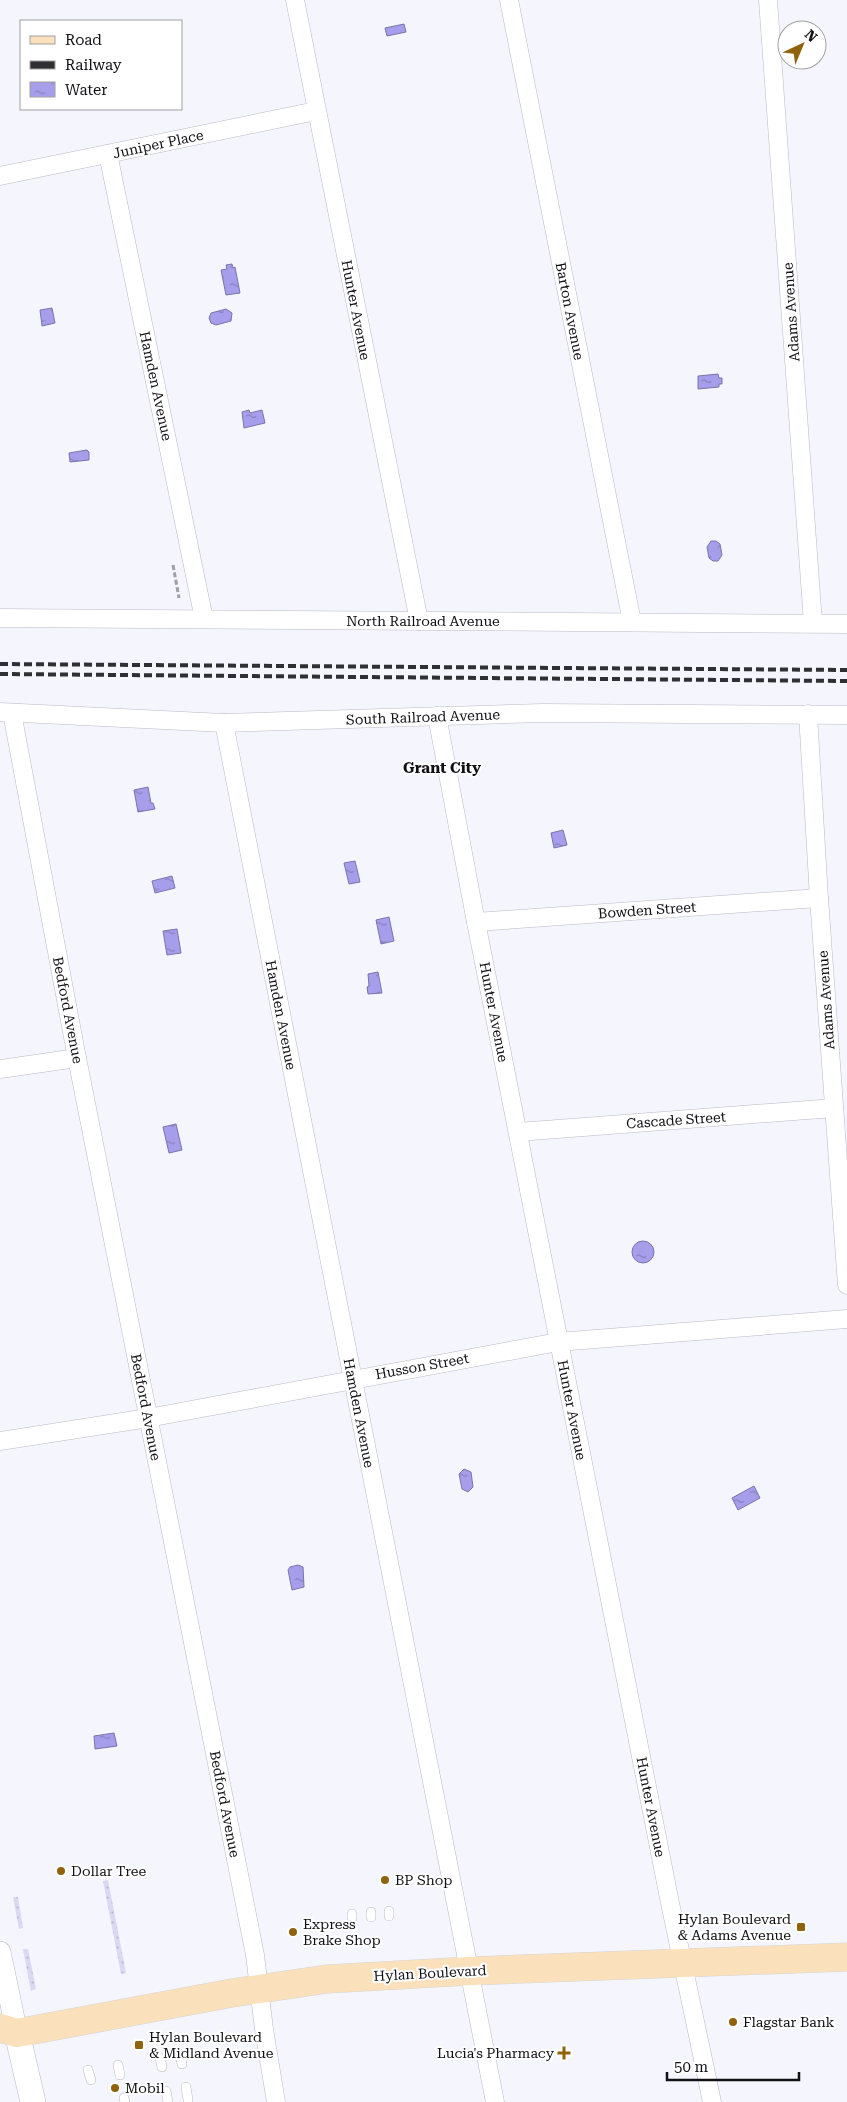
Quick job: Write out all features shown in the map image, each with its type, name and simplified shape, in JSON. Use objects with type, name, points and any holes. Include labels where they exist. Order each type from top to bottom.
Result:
[{"type":"main road","name":"Hylan Boulevard","points":[[6,2035],[260,1989],[327,1979],[470,1971],[847,1957]]},
{"type":"main road","points":[[6,2035],[32,2102]]},
{"type":"street","name":"Hunter Avenue","points":[[295,0],[419,621]]},
{"type":"street","name":"Barton Avenue","points":[[509,0],[632,622]]},
{"type":"street","name":"Adams Avenue","points":[[768,0],[813,623]]},
{"type":"street","name":"Juniper Place","points":[[0,176],[316,111]]},
{"type":"street","name":"Hamden Avenue","points":[[108,154],[204,619]]},
{"type":"street","name":"North Railroad Avenue","points":[[0,618],[847,624]]},
{"type":"street","name":"South Railroad Avenue","points":[[6,712],[224,723],[542,713],[847,714]]},
{"type":"street","name":"Bedford Avenue","points":[[6,712],[77,1058],[253,1945],[276,2102]]},
{"type":"street","name":"Adams Avenue","points":[[808,714],[819,898],[847,1285]]},
{"type":"street","name":"Hunter Avenue","points":[[437,716],[558,1342],[670,1903],[712,2102]]},
{"type":"street","name":"Hamden Avenue","points":[[224,723],[453,1897],[470,1971],[495,2102]]},
{"type":"street","name":"Bowden Street","points":[[476,922],[819,898]]},
{"type":"street","points":[[0,1069],[77,1058]]},
{"type":"street","name":"Cascade Street","points":[[518,1132],[834,1108]]},
{"type":"street","name":"Husson Street","points":[[0,1441],[148,1418],[558,1342],[847,1319]]},
{"type":"street","points":[[0,1952],[6,2035]]},
{"type":"lane","points":[[180,2054],[182,2064]]},
{"type":"lane","points":[[160,2058],[162,2068]]},
{"type":"lane","points":[[118,2065],[120,2075]]},
{"type":"lane","points":[[88,2070],[91,2080]]},
{"type":"lane","points":[[186,2088],[188,2100]]},
{"type":"lane","points":[[166,2091],[168,2102]]},
{"type":"path","points":[[173,565],[179,598]]},
{"type":"shaded area","points":[[108,1880],[126,1973],[121,1974],[103,1881]]},
{"type":"shaded area","points":[[13,1897],[18,1897],[23,1928],[19,1929]]},
{"type":"shaded area","points":[[23,1949],[28,1949],[36,1989],[31,1991]]},
{"type":"water","points":[[404,24],[406,32],[387,36],[385,28]]},
{"type":"water","points":[[232,264],[233,268],[235,267],[240,293],[226,295],[221,270],[227,269],[226,265]]},
{"type":"water","points":[[52,308],[55,323],[42,326],[40,310]]},
{"type":"water","points":[[226,309],[232,313],[231,321],[216,325],[211,323],[209,318],[211,313]]},
{"type":"water","points":[[718,374],[719,378],[722,378],[722,384],[719,384],[719,387],[698,389],[698,376]]},
{"type":"water","points":[[249,410],[250,413],[262,410],[265,423],[244,428],[242,412]]},
{"type":"water","points":[[87,450],[89,452],[89,460],[70,462],[69,453]]},
{"type":"water","points":[[711,541],[716,541],[720,544],[722,555],[718,561],[713,561],[709,558],[707,547]]},
{"type":"water","points":[[148,787],[151,803],[153,803],[155,809],[138,812],[134,790]]},
{"type":"water","points":[[563,830],[567,845],[554,848],[551,833]]},
{"type":"water","points":[[355,861],[360,882],[349,884],[344,863]]},
{"type":"water","points":[[172,876],[175,888],[155,893],[152,881]]},
{"type":"water","points":[[389,917],[394,941],[381,944],[376,920]]},
{"type":"water","points":[[177,929],[181,953],[167,955],[163,931]]},
{"type":"water","points":[[378,972],[382,993],[368,994],[368,974]]},
{"type":"water","points":[[176,1124],[182,1150],[169,1153],[163,1127]]},
{"type":"water","points":[[643,1241],[651,1244],[654,1252],[651,1260],[643,1263],[635,1260],[632,1252],[635,1244]]},
{"type":"water","points":[[464,1469],[471,1472],[473,1487],[468,1492],[462,1489],[459,1474]]},
{"type":"water","points":[[754,1486],[760,1498],[738,1510],[732,1498]]},
{"type":"water","points":[[298,1565],[303,1567],[304,1587],[292,1590],[288,1570],[290,1567]]},
{"type":"water","points":[[114,1733],[117,1746],[95,1749],[94,1736]]},
{"type":"railway","points":[[0,664],[847,670]]},
{"type":"railway","points":[[0,674],[847,681]]},
{"type":"place","name":"Dollar Tree","points":[[61,1871]]},
{"type":"place","name":"BP Shop","points":[[385,1880]]},
{"type":"place","name":"Hylan Boulevard & Adams Avenue","points":[[801,1927]]},
{"type":"place","name":"Express Brake Shop","points":[[293,1932]]},
{"type":"place","name":"Flagstar Bank","points":[[733,2022]]},
{"type":"place","name":"Hylan Boulevard & Midland Avenue","points":[[139,2045]]},
{"type":"place","name":"Lucia's Pharmacy","points":[[564,2053]]},
{"type":"place","name":"Mobil","points":[[115,2088]]},
{"type":"district","name":"Grant City","points":[[442,768]]}]
